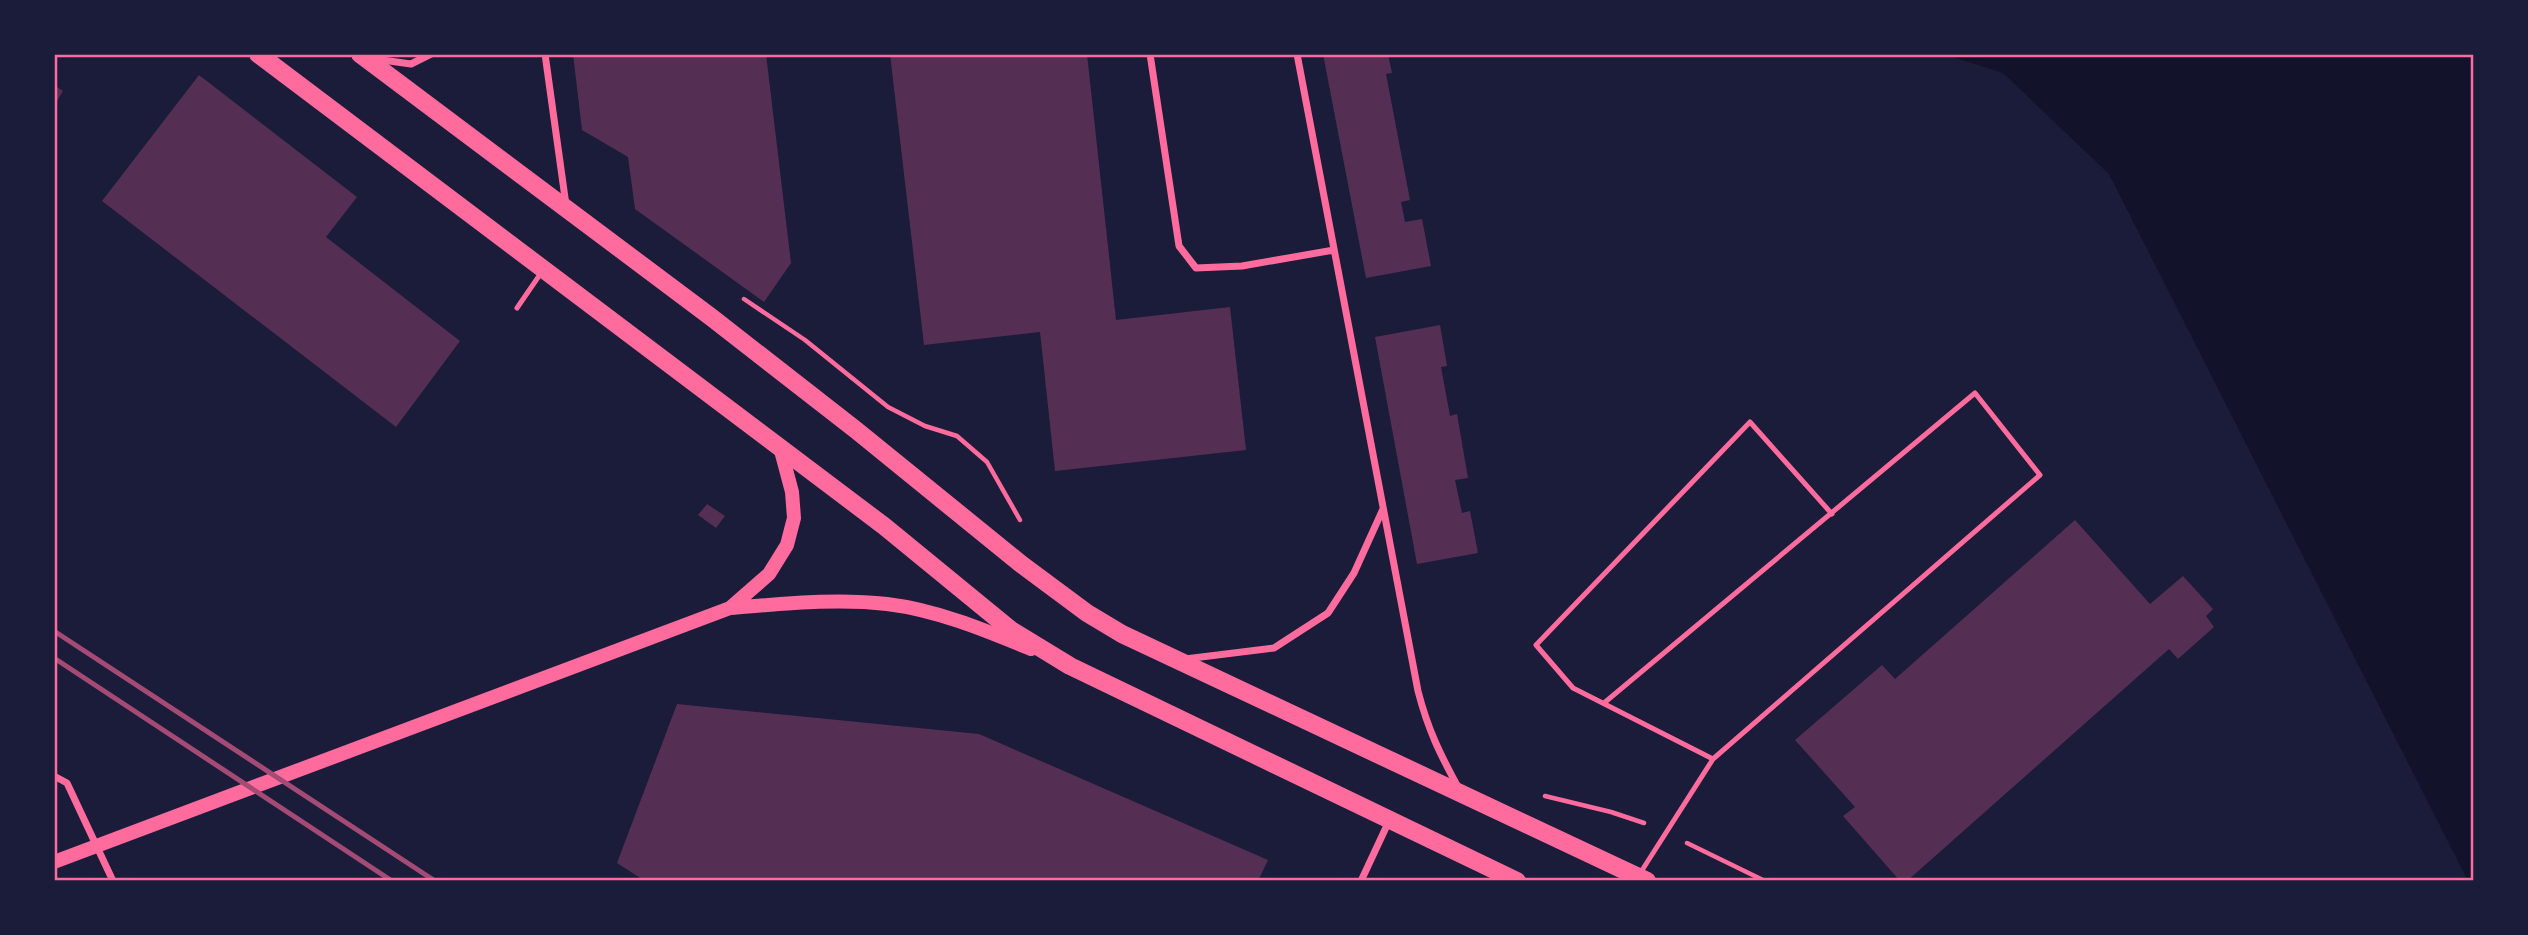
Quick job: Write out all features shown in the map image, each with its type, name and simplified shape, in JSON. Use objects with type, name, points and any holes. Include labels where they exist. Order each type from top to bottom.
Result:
[{"type":"main road","points":[[258,54],[884,526],[1011,630],[1070,666]]},
{"type":"main road","points":[[362,56],[856,430],[1021,565],[1087,612],[1122,634],[1643,879]]},
{"type":"main road","points":[[730,608],[769,574],[786,545],[794,518],[792,492],[780,447]]},
{"type":"main road","points":[[54,862],[730,608],[824,601],[890,604],[983,629],[1070,666],[1517,881]]},
{"type":"street","points":[[362,56],[411,64],[431,54]]},
{"type":"street","points":[[545,54],[567,209]]},
{"type":"street","points":[[1150,54],[1179,246],[1196,268],[1242,266],[1334,250]]},
{"type":"street","points":[[1297,54],[1418,691],[1437,750],[1462,793]]},
{"type":"street","points":[[1177,660],[1274,648],[1328,612],[1353,573],[1384,508]]},
{"type":"street","points":[[54,776],[66,783],[113,881]]},
{"type":"street","points":[[1360,881],[1389,820]]},
{"type":"lane","points":[[517,308],[544,270]]},
{"type":"lane","points":[[1604,703],[1975,393],[2040,475],[1713,759],[1667,832],[1643,879]]},
{"type":"lane","points":[[1713,759],[1573,688],[1536,645],[1750,422],[1832,514]]},
{"type":"path","points":[[740,297],[805,340],[888,407],[925,426],[957,436],[987,462],[1004,488],[1016,515],[1024,524]]},
{"type":"path","points":[[1540,795],[1611,811],[1667,832],[1765,881]]},
{"type":"shaded area","points":[[1944,54],[2474,54],[2474,881],[2468,881],[2109,174],[2003,73]]},
{"type":"building","points":[[573,54],[766,54],[791,263],[764,302],[635,209],[628,157],[582,130]]},
{"type":"building","points":[[890,54],[1087,54],[1116,320],[1230,307],[1246,450],[1055,471],[1040,332],[924,345]]},
{"type":"building","points":[[1323,54],[1388,54],[1392,73],[1386,74],[1410,200],[1401,202],[1405,222],[1422,219],[1431,266],[1366,278]]},
{"type":"building","points":[[199,75],[357,197],[326,237],[460,341],[396,427],[102,201]]},
{"type":"building","points":[[54,85],[63,91],[54,106]]},
{"type":"building","points":[[1440,325],[1447,366],[1441,367],[1450,416],[1457,414],[1468,478],[1455,480],[1462,513],[1470,511],[1478,553],[1417,564],[1375,337]]},
{"type":"building","points":[[707,504],[725,516],[716,528],[698,515]]},
{"type":"building","points":[[2075,520],[2150,604],[2183,576],[2213,609],[2206,616],[2214,627],[2178,659],[2169,649],[1907,881],[1900,881],[1843,816],[1855,807],[1795,740],[1882,665],[1895,679]]},
{"type":"building","points":[[677,704],[979,734],[1268,860],[1258,881],[645,881],[617,863]]},
{"type":"railway","points":[[54,631],[435,881]]},
{"type":"railway","points":[[54,658],[392,881]]}]
